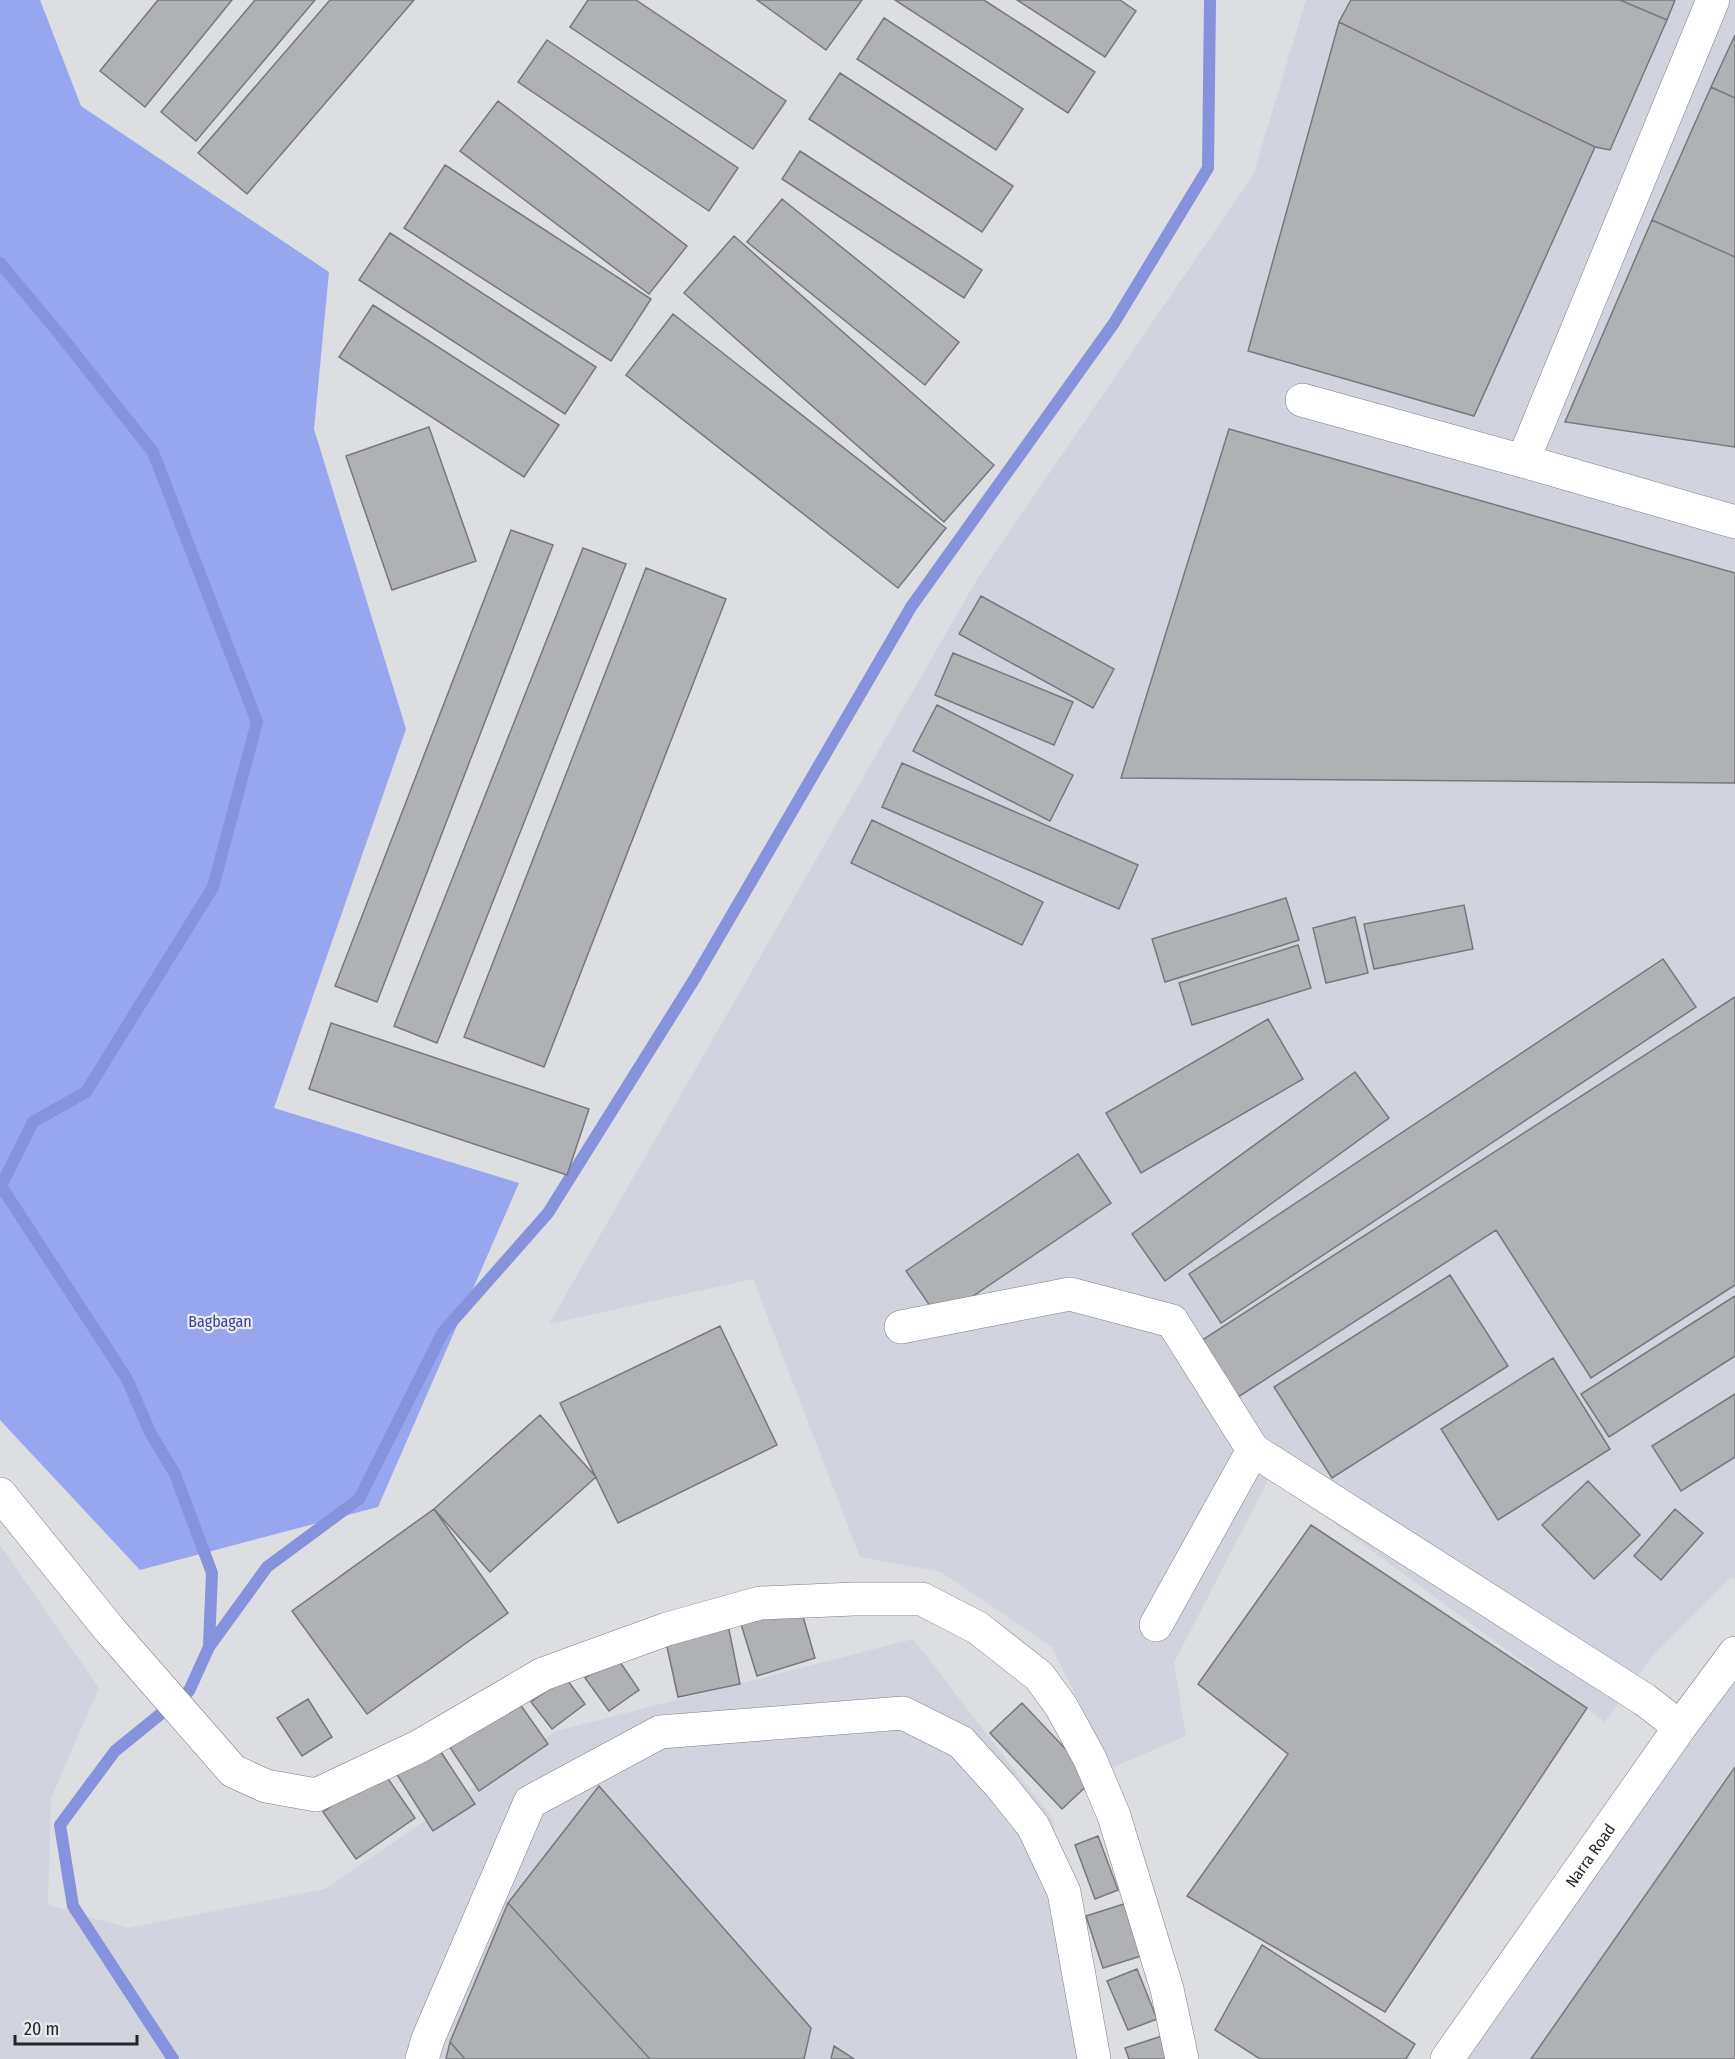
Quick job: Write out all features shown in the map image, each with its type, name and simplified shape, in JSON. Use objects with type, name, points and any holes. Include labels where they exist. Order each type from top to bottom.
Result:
[{"type":"street","points":[[1523,460],[1713,0]]},
{"type":"street","points":[[1302,400],[1523,460],[1735,522]]},
{"type":"street","points":[[901,1328],[1070,1294],[1172,1321],[1253,1450],[1645,1700],[1680,1727]]},
{"type":"street","points":[[1156,1624],[1253,1450]]},
{"type":"street","points":[[0,1494],[110,1630],[233,1771],[266,1786],[316,1795],[418,1747],[543,1674],[667,1629],[760,1603],[922,1599],[978,1628],[1022,1662],[1039,1676],[1061,1707],[1090,1759],[1114,1816],[1167,1989],[1182,2059]]},
{"type":"street","name":"Narra Road","points":[[1447,2059],[1680,1727],[1735,1653]]},
{"type":"street","points":[[422,2059],[428,2038],[530,1802],[660,1732],[903,1713],[961,1742],[1033,1826],[1064,1892],[1094,2059]]},
{"type":"shaded area","points":[[1306,0],[1735,0],[1735,1580],[1731,1577],[1654,1654],[1605,1722],[1270,1476],[1174,1663],[1186,1736],[1111,1768],[1052,1647],[941,1572],[860,1557],[753,1279],[549,1324],[979,576],[1253,175]]},
{"type":"shaded area","points":[[0,1545],[99,1688],[51,1798],[48,1905],[128,1928],[325,1889],[556,1731],[913,1639],[1053,1819],[1101,2059],[0,2059]]},
{"type":"shaded area","points":[[1735,1641],[1735,2059],[1431,2059],[1675,1703]]},
{"type":"green space","name":"Bagbagan","points":[[0,0],[40,0],[81,106],[329,272],[314,429],[406,729],[274,1108],[519,1183],[378,1507],[140,1570],[0,1420]]},
{"type":"building","points":[[158,0],[232,0],[145,107],[100,71]]},
{"type":"building","points":[[255,0],[315,0],[196,141],[161,112]]},
{"type":"building","points":[[330,0],[414,0],[247,194],[198,153]]},
{"type":"building","points":[[588,0],[636,0],[786,101],[753,149],[570,27]]},
{"type":"building","points":[[757,0],[862,0],[826,50]]},
{"type":"building","points":[[895,0],[984,0],[1095,72],[1068,113]]},
{"type":"building","points":[[1017,0],[1120,0],[1136,11],[1105,57]]},
{"type":"building","points":[[1351,0],[1620,0],[1667,20],[1610,150],[1595,147],[1339,22]]},
{"type":"building","points":[[1620,0],[1675,0],[1667,20]]},
{"type":"building","points":[[884,18],[1023,109],[996,150],[857,59]]},
{"type":"building","points":[[1339,22],[1595,147],[1474,416],[1248,351]]},
{"type":"building","points":[[1735,35],[1735,98],[1711,87]]},
{"type":"building","points":[[547,40],[738,168],[709,211],[518,82]]},
{"type":"building","points":[[840,73],[1013,186],[982,232],[809,119]]},
{"type":"building","points":[[1711,87],[1735,98],[1735,257],[1652,220]]},
{"type":"building","points":[[498,101],[687,246],[649,294],[460,151]]},
{"type":"building","points":[[800,151],[982,270],[964,298],[782,179]]},
{"type":"building","points":[[445,165],[651,299],[611,361],[404,228]]},
{"type":"building","points":[[782,199],[959,342],[925,385],[747,242]]},
{"type":"building","points":[[1652,220],[1735,257],[1735,447],[1565,422]]},
{"type":"building","points":[[390,233],[596,367],[565,414],[359,280]]},
{"type":"building","points":[[734,236],[994,465],[944,522],[684,293]]},
{"type":"building","points":[[373,305],[559,425],[524,477],[339,357]]},
{"type":"building","points":[[673,314],[946,528],[898,588],[626,375]]},
{"type":"building","points":[[429,427],[476,561],[392,590],[346,456]]},
{"type":"building","points":[[1229,429],[1735,573],[1735,783],[1121,778]]},
{"type":"building","points":[[511,530],[553,545],[377,1002],[335,986]]},
{"type":"building","points":[[583,548],[626,564],[437,1043],[394,1026]]},
{"type":"building","points":[[646,568],[726,599],[544,1067],[464,1037]]},
{"type":"building","points":[[981,596],[1114,669],[1093,708],[959,634]]},
{"type":"building","points":[[953,653],[1073,702],[1054,745],[935,695]]},
{"type":"building","points":[[937,705],[1073,775],[1050,821],[913,751]]},
{"type":"building","points":[[902,763],[1138,865],[1119,909],[882,807]]},
{"type":"building","points":[[872,820],[1043,902],[1022,945],[851,863]]},
{"type":"building","points":[[1286,898],[1299,940],[1165,982],[1152,939]]},
{"type":"building","points":[[1464,905],[1473,949],[1374,969],[1364,924]]},
{"type":"building","points":[[1355,917],[1368,973],[1326,983],[1313,928]]},
{"type":"building","points":[[1298,945],[1311,988],[1192,1025],[1179,983]]},
{"type":"building","points":[[1663,959],[1696,1007],[1221,1323],[1189,1274]]},
{"type":"building","points":[[1735,997],[1735,1285],[1591,1378],[1496,1230],[1232,1401],[1196,1344]]},
{"type":"building","points":[[1268,1019],[1303,1079],[1141,1173],[1106,1113]]},
{"type":"building","points":[[331,1023],[589,1109],[567,1175],[309,1089]]},
{"type":"building","points":[[1355,1072],[1389,1118],[1165,1281],[1132,1234]]},
{"type":"building","points":[[1078,1154],[1111,1203],[939,1319],[906,1271]]},
{"type":"building","points":[[1450,1275],[1508,1366],[1332,1478],[1274,1387]]},
{"type":"building","points":[[1735,1296],[1735,1356],[1609,1437],[1581,1394]]},
{"type":"building","points":[[720,1326],[777,1445],[618,1523],[560,1403]]},
{"type":"building","points":[[1553,1358],[1610,1449],[1498,1520],[1441,1429]]},
{"type":"building","points":[[1735,1394],[1735,1457],[1681,1491],[1652,1446]]},
{"type":"building","points":[[540,1415],[596,1477],[490,1572],[434,1509]]},
{"type":"building","points":[[1588,1481],[1640,1535],[1594,1579],[1542,1525]]},
{"type":"building","points":[[434,1509],[508,1613],[367,1714],[292,1611]]},
{"type":"building","points":[[1675,1509],[1703,1533],[1661,1580],[1634,1556]]},
{"type":"building","points":[[1311,1525],[1587,1708],[1385,2012],[1187,1896],[1288,1754],[1198,1684]]},
{"type":"building","points":[[800,1606],[815,1658],[757,1676],[741,1624]]},
{"type":"building","points":[[727,1620],[740,1684],[678,1697],[664,1633]]},
{"type":"building","points":[[616,1656],[639,1690],[609,1711],[585,1678]]},
{"type":"building","points":[[565,1677],[585,1704],[552,1729],[531,1702]]},
{"type":"building","points":[[308,1699],[332,1737],[302,1756],[277,1718]]},
{"type":"building","points":[[517,1700],[548,1744],[479,1791],[449,1746]]},
{"type":"building","points":[[1022,1703],[1094,1779],[1062,1809],[990,1733]]},
{"type":"building","points":[[437,1746],[475,1804],[433,1831],[396,1773]]},
{"type":"building","points":[[1735,1767],[1735,2059],[1531,2059]]},
{"type":"building","points":[[382,1770],[415,1818],[356,1859],[323,1812]]},
{"type":"building","points":[[599,1786],[811,2028],[804,2059],[650,2059],[508,1903]]},
{"type":"building","points":[[1098,1836],[1118,1890],[1095,1899],[1075,1845]]},
{"type":"building","points":[[508,1903],[650,2059],[465,2059],[450,2042]]},
{"type":"building","points":[[1124,1904],[1141,1956],[1103,1968],[1086,1916]]},
{"type":"building","points":[[1262,1945],[1415,2044],[1406,2059],[1260,2059],[1215,2030]]},
{"type":"building","points":[[1137,1969],[1157,2019],[1128,2030],[1107,1981]]},
{"type":"building","points":[[1162,2036],[1169,2059],[1129,2059],[1125,2048]]},
{"type":"building","points":[[450,2042],[465,2059],[446,2059]]},
{"type":"building","points":[[834,2046],[854,2059],[831,2059]]},
{"type":"waterway","points":[[173,2059],[73,1906],[60,1825],[115,1751],[189,1691],[209,1647],[267,1567],[359,1499],[443,1332],[548,1213],[695,978],[911,607],[1114,323],[1208,168],[1210,0]]},
{"type":"waterway","points":[[0,263],[153,452],[257,722],[213,887],[86,1092],[33,1122],[1,1186],[127,1379],[150,1432],[175,1474],[212,1573],[209,1645]]}]
